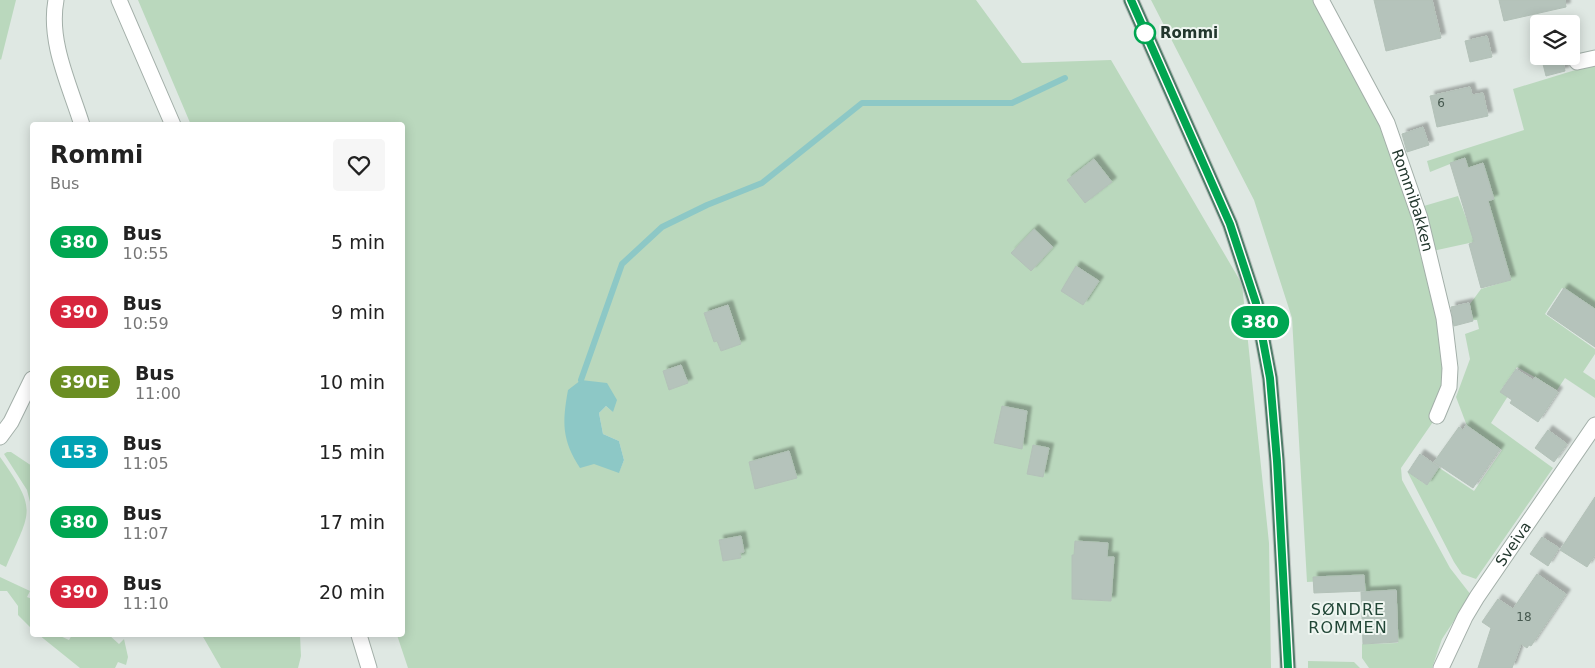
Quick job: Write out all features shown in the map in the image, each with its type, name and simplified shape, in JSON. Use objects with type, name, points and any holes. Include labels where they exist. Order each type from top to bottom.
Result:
[{"type":"highway","points":[[1131,0],[1230,224],[1256,303],[1270,378],[1277,461],[1288,668]]},
{"type":"street","points":[[119,0],[172,122]]},
{"type":"street","name":"Rommibakken","points":[[1321,0],[1387,123],[1420,218],[1444,318],[1450,368],[1449,388],[1437,416]]},
{"type":"street","points":[[57,2],[54,34],[81,122]]},
{"type":"street","points":[[1580,61],[1595,58]]},
{"type":"street","points":[[0,437],[14,418],[30,383]]},
{"type":"street","name":"Sveiva","points":[[1441,668],[1465,617],[1477,597],[1595,425]]},
{"type":"street","points":[[360,637],[369,668]]},
{"type":"green space","points":[[0,0],[16,0],[1,60],[0,59]]},
{"type":"green space","points":[[138,0],[976,0],[1022,63],[1111,60],[1242,284],[1269,543],[1271,668],[408,668],[398,637],[405,637],[405,122],[190,122]],"holes":[[[581,380],[613,412],[606,406],[599,413],[603,434],[619,441],[624,460],[619,472],[594,463]]]},
{"type":"green space","points":[[1151,0],[1321,0],[1353,57],[1417,208],[1458,196],[1467,220],[1487,200],[1483,163],[1468,168],[1465,158],[1430,172],[1427,161],[1524,130],[1513,89],[1595,64],[1595,310],[1562,288],[1545,314],[1595,349],[1595,354],[1583,372],[1595,380],[1595,398],[1565,378],[1557,390],[1517,367],[1501,390],[1508,396],[1491,423],[1553,468],[1476,579],[1462,574],[1454,562],[1407,471],[1425,484],[1438,467],[1474,491],[1502,450],[1467,426],[1456,397],[1470,359],[1465,334],[1479,329],[1477,320],[1473,320],[1470,304],[1481,289],[1510,280],[1497,237],[1428,252],[1450,368],[1437,416],[1401,468],[1402,480],[1450,568],[1471,595],[1442,639],[1432,668],[1369,668],[1362,658],[1362,644],[1398,643],[1397,591],[1365,593],[1364,579],[1307,582],[1292,318],[1254,200]]},
{"type":"green space","points":[[11,452],[30,465],[30,502],[27,490],[4,454]]},
{"type":"green space","points":[[0,457],[20,489],[27,511],[21,533],[6,567],[0,564]]},
{"type":"green space","points":[[0,577],[30,591],[27,597],[30,598],[30,627],[18,615],[18,606],[7,591],[0,591]]},
{"type":"green space","points":[[41,637],[62,637],[69,640],[71,637],[111,637],[119,644],[124,639],[128,657],[126,665],[118,662],[115,668],[80,668]]},
{"type":"green space","points":[[203,637],[300,637],[301,656],[298,668],[221,668]]},
{"type":"green space","points":[[1308,661],[1354,662],[1360,668],[1308,668]]},
{"type":"water","points":[[581,380],[607,383],[617,400],[613,412],[606,406],[599,413],[603,434],[619,441],[624,460],[619,473],[594,464],[580,468],[570,449],[564,422],[566,402],[568,390]]},
{"type":"building","points":[[1374,0],[1432,0],[1441,38],[1386,51]]},
{"type":"building","points":[[1499,0],[1565,0],[1566,7],[1504,21]]},
{"type":"building","points":[[1487,36],[1492,57],[1470,62],[1465,41]]},
{"type":"building","points":[[1543,65],[1564,65],[1565,71],[1546,76]]},
{"type":"building","points":[[1470,87],[1472,95],[1483,93],[1488,116],[1437,127],[1430,96]]},
{"type":"building","points":[[1423,127],[1429,145],[1407,152],[1402,134]]},
{"type":"building","points":[[1465,158],[1468,168],[1483,163],[1494,199],[1488,201],[1511,280],[1481,288],[1469,244],[1474,242],[1450,163]]},
{"type":"building","points":[[1094,159],[1112,182],[1085,203],[1067,180]]},
{"type":"building","points":[[1034,229],[1053,247],[1031,271],[1011,253]]},
{"type":"building","points":[[1076,266],[1099,281],[1083,305],[1061,291]]},
{"type":"building","points":[[1564,288],[1595,309],[1595,347],[1547,314]]},
{"type":"building","points":[[1469,303],[1473,321],[1454,326],[1451,307]]},
{"type":"building","points":[[728,305],[741,344],[721,351],[717,341],[714,342],[704,313]]},
{"type":"building","points":[[681,365],[688,383],[669,390],[663,371]]},
{"type":"building","points":[[1516,369],[1533,380],[1535,377],[1558,392],[1538,422],[1510,403],[1512,400],[1500,392]]},
{"type":"building","points":[[1002,406],[1027,411],[1022,449],[994,443]]},
{"type":"building","points":[[1466,425],[1500,449],[1473,488],[1434,462],[1459,427],[1463,430]]},
{"type":"building","points":[[1548,430],[1567,444],[1554,462],[1535,448]]},
{"type":"building","points":[[1033,445],[1049,448],[1043,477],[1027,474]]},
{"type":"building","points":[[789,451],[797,478],[755,489],[749,462]]},
{"type":"building","points":[[1420,454],[1439,467],[1427,485],[1408,472]]},
{"type":"building","points":[[1595,497],[1595,555],[1587,567],[1560,550]]},
{"type":"building","points":[[741,536],[744,552],[740,553],[741,558],[723,561],[719,540]]},
{"type":"building","points":[[1542,537],[1559,548],[1548,566],[1530,554]]},
{"type":"building","points":[[1075,541],[1108,543],[1107,557],[1114,557],[1111,601],[1072,599],[1072,555],[1074,555]]},
{"type":"building","points":[[1537,574],[1566,594],[1531,646],[1529,645],[1527,648],[1521,644],[1512,668],[1478,668],[1491,628],[1482,622],[1498,599],[1513,609]]},
{"type":"building","points":[[1364,575],[1365,591],[1314,593],[1313,577]]},
{"type":"building","points":[[1396,590],[1398,642],[1363,644],[1361,592]]},
{"type":"waterway","points":[[581,380],[622,264],[662,227],[707,205],[762,183],[862,103],[1012,103],[1065,78]]},
{"type":"bus line","name":"380","points":[[1131,0],[1230,224],[1256,303],[1270,378],[1277,461],[1288,668]]},
{"type":"place","name":"Rommi","points":[[1145,33]]},
{"type":"district","name":"SØNDRE ROMMEN","points":[[1348,618]]}]
